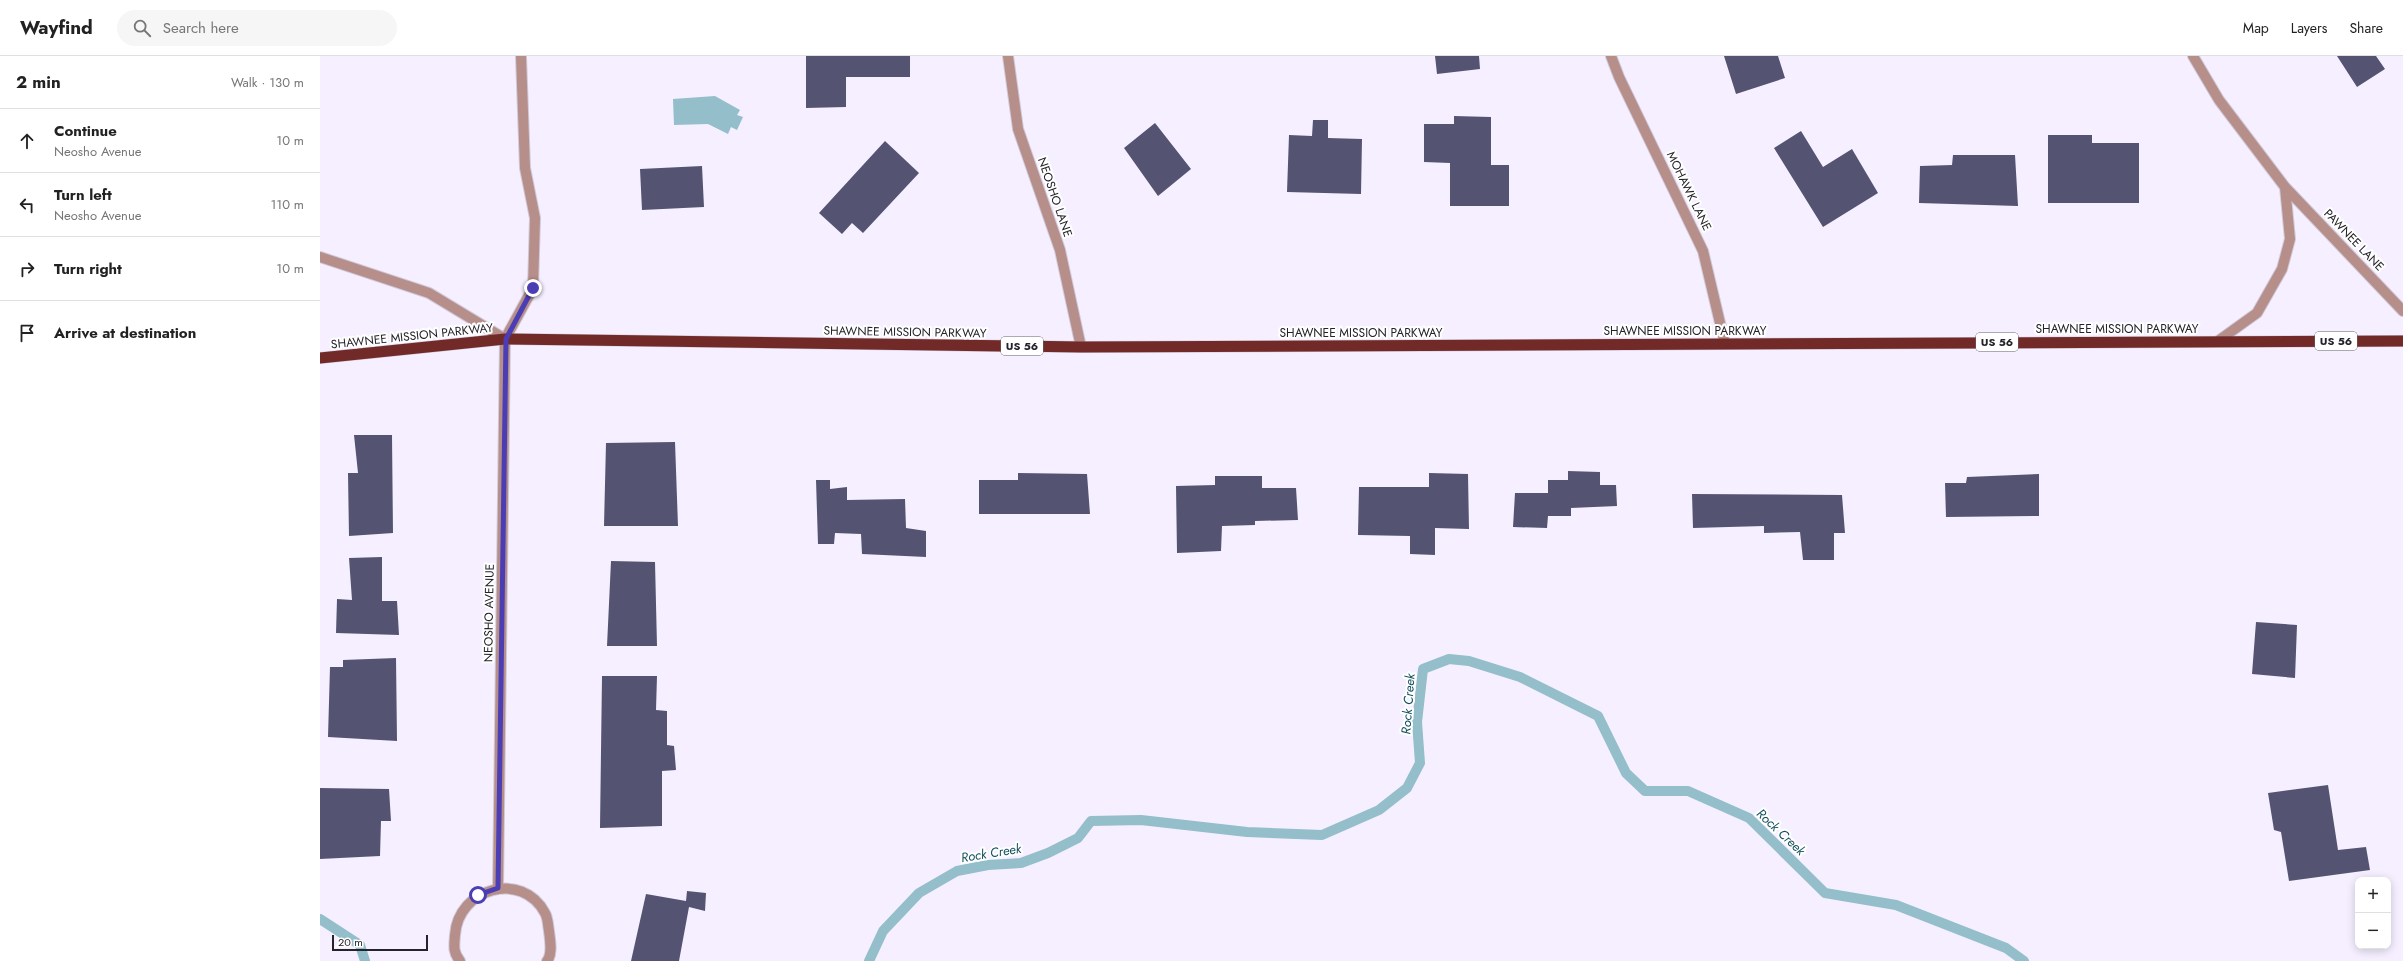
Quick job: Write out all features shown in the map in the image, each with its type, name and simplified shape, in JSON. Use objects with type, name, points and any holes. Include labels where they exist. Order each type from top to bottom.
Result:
[{"type":"highway","name":"SHAWNEE MISSION PARKWAY","points":[[320,358],[506,339],[1081,347],[2403,341]]},
{"type":"street","points":[[320,257],[429,293],[506,339],[533,288],[535,218],[525,168],[521,56]]},
{"type":"street","name":"NEOSHO LANE","points":[[1008,56],[1018,129],[1060,250],[1081,347]]},
{"type":"street","name":"MOHAWK LANE","points":[[1611,56],[1618,77],[1703,251],[1725,344]]},
{"type":"street","name":"PAWNEE LANE","points":[[2193,56],[2219,100],[2285,187],[2403,311]]},
{"type":"street","points":[[2218,341],[2257,313],[2282,269],[2290,239],[2285,187]]},
{"type":"street","name":"NEOSHO AVENUE","points":[[498,888],[506,339]]},
{"type":"street","points":[[460,961],[453,952],[455,930],[462,910],[478,895],[498,888],[524,894],[534,899],[546,914],[551,942],[547,961]]},
{"type":"water","points":[[715,96],[740,110],[737,115],[743,117],[737,130],[731,127],[728,134],[708,124],[674,125],[673,99]]},
{"type":"building","points":[[806,56],[910,56],[910,77],[846,77],[846,107],[806,108]]},
{"type":"building","points":[[1435,56],[1479,56],[1480,69],[1437,74]]},
{"type":"building","points":[[1724,56],[1778,56],[1785,78],[1736,94]]},
{"type":"building","points":[[2337,56],[2376,56],[2385,69],[2357,87]]},
{"type":"building","points":[[1454,116],[1491,117],[1491,165],[1509,165],[1509,206],[1450,206],[1450,163],[1424,162],[1424,124],[1454,124]]},
{"type":"building","points":[[1313,120],[1328,120],[1328,138],[1362,139],[1361,194],[1287,192],[1289,135],[1312,136]]},
{"type":"building","points":[[1155,123],[1191,169],[1158,196],[1124,148]]},
{"type":"building","points":[[1801,131],[1823,167],[1852,149],[1878,193],[1823,227],[1774,148]]},
{"type":"building","points":[[2048,135],[2092,135],[2092,143],[2139,143],[2139,203],[2048,203]]},
{"type":"building","points":[[885,141],[919,173],[863,233],[852,223],[842,234],[819,213]]},
{"type":"building","points":[[1953,155],[2015,155],[2018,206],[1919,203],[1920,166],[1952,165]]},
{"type":"building","points":[[702,166],[704,207],[642,210],[640,169]]},
{"type":"building","points":[[354,435],[392,435],[393,533],[349,536],[348,473],[358,473]]},
{"type":"building","points":[[675,442],[678,526],[604,526],[606,443]]},
{"type":"building","points":[[1568,471],[1600,472],[1600,485],[1616,485],[1617,506],[1571,508],[1571,516],[1548,516],[1547,528],[1513,527],[1515,493],[1548,493],[1548,480],[1568,480]]},
{"type":"building","points":[[1018,473],[1087,474],[1090,514],[979,514],[979,480],[1018,480]]},
{"type":"building","points":[[1429,473],[1468,474],[1469,529],[1435,528],[1435,555],[1410,554],[1410,536],[1358,535],[1359,487],[1429,487]]},
{"type":"building","points":[[2039,474],[2039,516],[1946,517],[1945,483],[1966,483],[1967,477]]},
{"type":"building","points":[[1215,476],[1262,476],[1262,488],[1296,488],[1298,520],[1255,521],[1255,525],[1222,526],[1221,551],[1177,553],[1176,486],[1215,485]]},
{"type":"building","points":[[816,480],[830,480],[830,489],[847,487],[847,500],[905,499],[906,528],[926,531],[926,557],[862,554],[861,534],[835,533],[834,544],[818,544]]},
{"type":"building","points":[[1692,494],[1842,495],[1845,533],[1834,533],[1834,560],[1803,560],[1800,532],[1764,533],[1764,526],[1693,528]]},
{"type":"building","points":[[382,557],[382,601],[397,601],[399,635],[336,633],[337,599],[352,600],[349,558]]},
{"type":"building","points":[[611,561],[655,562],[657,646],[607,646]]},
{"type":"building","points":[[2256,622],[2297,625],[2295,678],[2252,674]]},
{"type":"building","points":[[396,658],[397,741],[328,737],[330,667],[343,667],[343,660]]},
{"type":"building","points":[[602,676],[657,676],[656,710],[667,711],[667,745],[674,746],[676,770],[662,771],[662,826],[600,828]]},
{"type":"building","points":[[2328,785],[2338,850],[2366,847],[2370,870],[2289,881],[2281,832],[2274,830],[2268,793]]},
{"type":"building","points":[[320,788],[389,789],[391,821],[381,821],[380,856],[320,859]]},
{"type":"building","points":[[687,891],[706,893],[705,911],[689,907],[679,961],[631,961],[646,894],[686,901]]},
{"type":"waterway","name":"Rock Creek","points":[[869,961],[883,931],[919,893],[957,871],[988,865],[1021,863],[1048,853],[1078,838],[1091,821],[1141,820],[1247,832],[1322,835],[1379,810],[1407,788],[1420,763],[1417,722],[1423,669],[1449,659],[1469,661],[1520,677],[1598,716],[1626,773],[1645,791],[1688,791],[1749,818],[1825,893],[1896,905],[2006,948],[2024,961]]},
{"type":"waterway","name":"Rock Creek","points":[[320,919],[360,945],[365,961]]},
{"type":"route","points":[[478,895],[498,888],[506,339],[533,288]]}]
